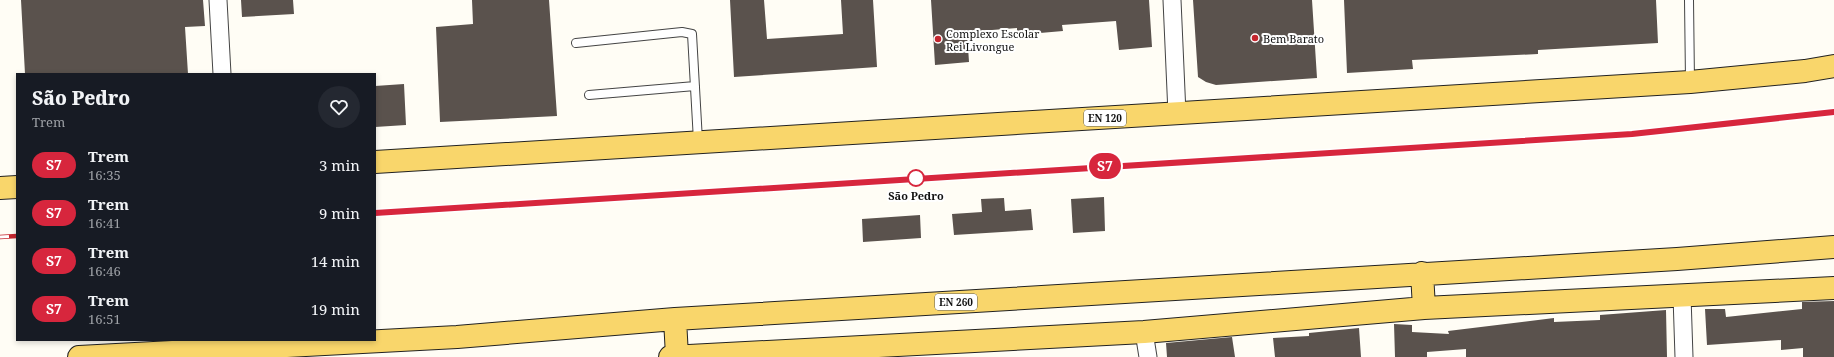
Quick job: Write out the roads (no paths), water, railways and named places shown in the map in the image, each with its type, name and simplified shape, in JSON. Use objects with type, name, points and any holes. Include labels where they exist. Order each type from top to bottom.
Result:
[{"type":"main road","name":"EN 120","points":[[376,162],[1690,82],[1805,71],[1834,66]]},
{"type":"main road","points":[[0,188],[16,187]]},
{"type":"main road","name":"EN 260","points":[[79,357],[249,353],[675,319],[1133,292],[1422,273],[1677,259],[1834,247]]},
{"type":"main road","points":[[1422,273],[1424,308]]},
{"type":"main road","points":[[670,357],[914,351],[1424,308],[1834,288]]},
{"type":"main road","points":[[675,319],[677,356]]},
{"type":"street","points":[[218,0],[222,73]]},
{"type":"street","points":[[1172,0],[1177,114]]},
{"type":"street","points":[[1682,296],[1684,357]]},
{"type":"street","points":[[1144,332],[1148,357]]},
{"type":"lane","points":[[1689,0],[1690,82]]},
{"type":"lane","points":[[576,43],[682,32],[692,34],[698,142]]},
{"type":"lane","points":[[589,95],[695,86]]},
{"type":"railway","points":[[376,213],[1633,134],[1834,112]]},
{"type":"railway","points":[[0,237],[16,236]]},
{"type":"train","name":"S7","points":[[376,213],[1632,134],[1834,112]]},
{"type":"place","name":"Bem Barato","points":[[1255,38]]},
{"type":"place","name":"Complexo Escolar Rei Livongue","points":[[938,39]]},
{"type":"place","name":"São Pedro","points":[[916,178]]}]
